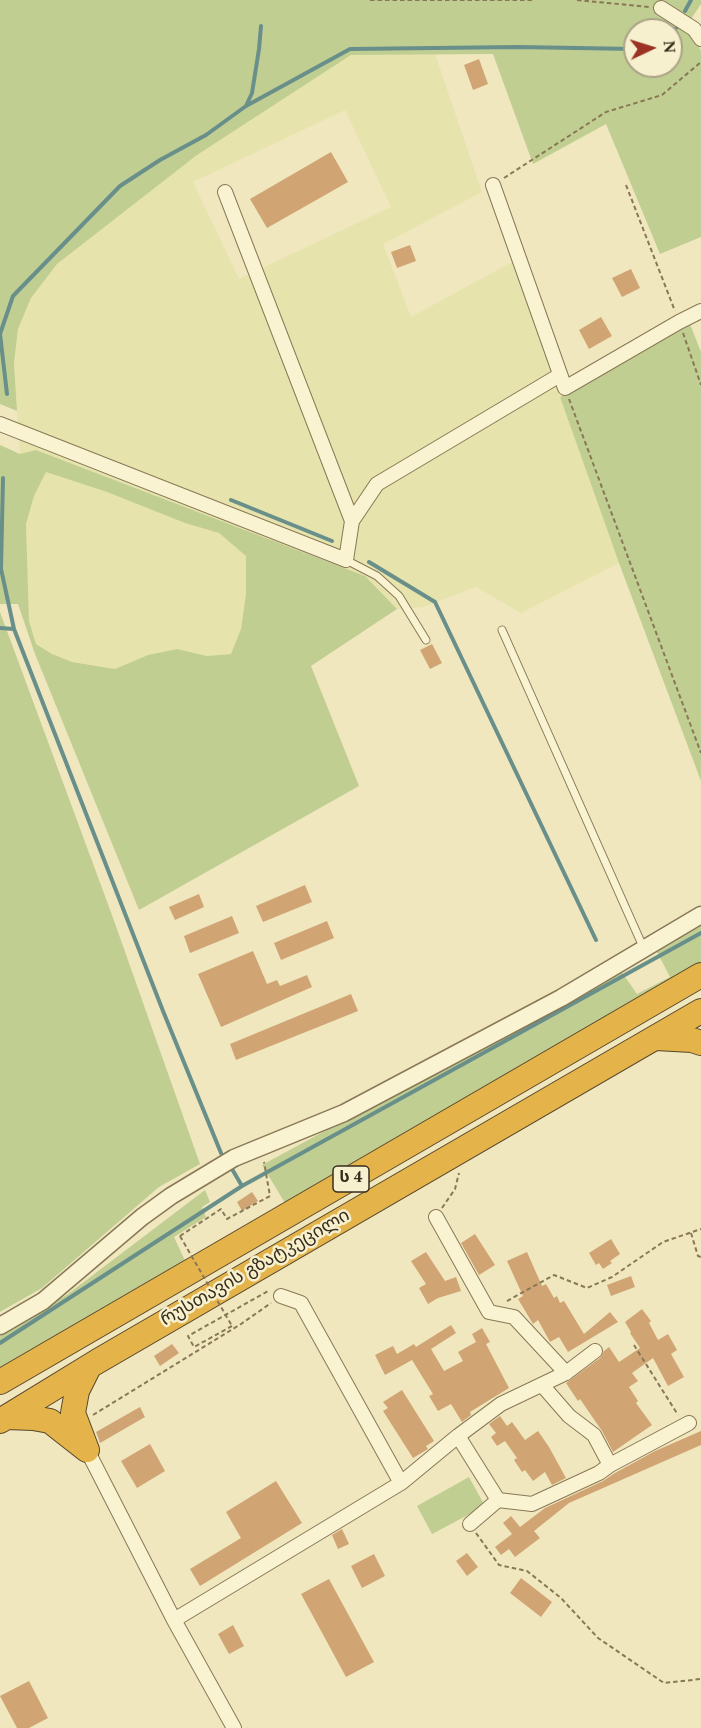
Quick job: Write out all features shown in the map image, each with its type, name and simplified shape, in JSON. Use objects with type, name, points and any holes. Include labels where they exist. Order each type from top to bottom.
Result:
[{"type":"highway","name":"რუსთავის გზატკეცილი","points":[[0,1382],[701,975]]},
{"type":"highway","name":"რუსთავის გზატკეცილი","points":[[4,1419],[89,1366],[701,1011]]},
{"type":"highway","points":[[656,1038],[692,1040],[701,1043]]},
{"type":"highway","points":[[87,1450],[73,1413],[76,1391],[89,1366]]},
{"type":"highway","points":[[4,1419],[33,1418],[50,1421],[87,1450]]},
{"type":"street","points":[[661,8],[694,29],[701,39]]},
{"type":"street","points":[[493,185],[562,381]]},
{"type":"street","points":[[225,192],[352,521]]},
{"type":"street","points":[[0,424],[346,560],[352,521],[377,484],[562,381],[701,311]]},
{"type":"street","points":[[0,1326],[43,1301],[142,1217],[171,1196],[234,1158],[344,1113],[561,998],[701,915]]},
{"type":"street","points":[[436,1217],[489,1312],[514,1317],[566,1373]]},
{"type":"street","points":[[281,1296],[301,1303],[400,1483]]},
{"type":"street","points":[[174,1620],[400,1483],[501,1404],[566,1373],[595,1352]]},
{"type":"street","points":[[542,1385],[569,1416],[594,1435],[610,1465]]},
{"type":"street","points":[[470,1524],[498,1500],[532,1504],[599,1473],[688,1423]]},
{"type":"street","points":[[458,1436],[498,1500]]},
{"type":"street","points":[[87,1450],[174,1620],[234,1728]]},
{"type":"lane","points":[[346,560],[377,576],[399,596],[426,640]]},
{"type":"lane","points":[[502,630],[644,949]]},
{"type":"path","points":[[370,0],[533,0]]},
{"type":"path","points":[[577,0],[661,8]]},
{"type":"path","points":[[493,185],[606,112],[663,95],[701,62]]},
{"type":"path","points":[[626,185],[701,385]]},
{"type":"path","points":[[562,381],[701,753]]},
{"type":"path","points":[[436,1217],[455,1189],[464,1149]]},
{"type":"path","points":[[77,1424],[241,1324],[281,1296],[273,1288],[188,1336],[194,1347],[232,1326],[180,1236],[220,1209],[227,1220],[270,1196],[265,1168]]},
{"type":"path","points":[[489,1312],[554,1275],[587,1288],[612,1277],[663,1242],[701,1229]]},
{"type":"path","points":[[691,1233],[698,1256],[701,1257]]},
{"type":"path","points":[[634,1345],[680,1419],[688,1423]]},
{"type":"path","points":[[470,1524],[499,1565],[527,1571],[561,1598],[598,1638],[664,1683],[701,1678]]},
{"type":"shaded area","points":[[435,54],[482,192],[383,244],[411,317],[512,262],[619,563],[521,613],[476,587],[423,607],[397,609],[365,576],[36,450],[20,454],[14,363],[18,329],[31,298],[57,264],[197,155],[351,55]],"holes":[[[345,110],[391,207],[239,279],[193,182]]]},
{"type":"shaded area","points":[[46,472],[107,492],[185,523],[219,533],[246,556],[246,594],[241,629],[231,654],[207,656],[177,649],[148,655],[116,669],[72,662],[52,654],[36,643],[29,621],[26,524],[34,496]]},
{"type":"green space","points":[[0,0],[701,0],[701,4],[683,31],[694,37],[701,51],[701,237],[660,254],[606,124],[533,164],[493,54],[351,55],[197,155],[57,264],[31,298],[18,329],[14,363],[17,411],[0,404]]},
{"type":"green space","points":[[690,324],[701,352],[701,781],[619,563],[560,397]]},
{"type":"green space","points":[[0,445],[20,454],[36,450],[365,576],[397,609],[311,666],[359,786],[139,910],[35,654],[18,604],[0,604]],"holes":[[[46,472],[107,492],[185,523],[219,533],[246,556],[246,594],[241,629],[231,654],[207,656],[177,649],[148,655],[115,669],[72,662],[36,644],[29,621],[26,524],[34,496]]]},
{"type":"green space","points":[[0,612],[112,915],[200,1164],[159,1187],[42,1288],[0,1312]]},
{"type":"green space","points":[[701,926],[701,965],[285,1203],[262,1165],[621,971],[637,994],[670,977],[657,952]]},
{"type":"green space","points":[[205,1190],[210,1202],[202,1207],[206,1217],[174,1237],[187,1265],[0,1374],[0,1336],[68,1294]]},
{"type":"green space","points":[[469,1477],[485,1506],[432,1534],[417,1506]]},
{"type":"building","points":[[479,59],[488,84],[473,90],[464,65]]},
{"type":"building","points":[[331,152],[348,182],[267,228],[250,199]]},
{"type":"building","points":[[410,245],[416,261],[397,268],[391,252]]},
{"type":"building","points":[[631,269],[640,288],[622,297],[612,278]]},
{"type":"building","points":[[601,317],[612,336],[589,349],[579,330]]},
{"type":"building","points":[[432,644],[442,663],[430,669],[420,650]]},
{"type":"building","points":[[305,885],[312,902],[263,922],[256,906]]},
{"type":"building","points":[[199,894],[204,907],[175,920],[169,907]]},
{"type":"building","points":[[232,916],[239,933],[190,953],[184,936]]},
{"type":"building","points":[[327,921],[334,938],[281,960],[274,943]]},
{"type":"building","points":[[253,951],[267,984],[277,980],[280,986],[307,975],[312,987],[221,1027],[198,974]]},
{"type":"building","points":[[351,994],[358,1011],[236,1060],[230,1044]]},
{"type":"building","points":[[252,1192],[258,1201],[242,1211],[237,1202]]},
{"type":"building","points":[[475,1234],[495,1265],[479,1275],[461,1243]]},
{"type":"building","points":[[611,1239],[620,1254],[603,1269],[599,1263],[596,1265],[589,1253]]},
{"type":"building","points":[[426,1252],[445,1281],[456,1277],[461,1291],[438,1298],[428,1304],[419,1288],[426,1284],[411,1261]]},
{"type":"building","points":[[527,1252],[542,1286],[546,1284],[554,1298],[557,1296],[560,1303],[564,1301],[584,1334],[610,1312],[618,1322],[568,1352],[559,1337],[550,1342],[538,1320],[533,1324],[518,1299],[523,1296],[507,1261]]},
{"type":"building","points":[[631,1276],[635,1287],[611,1296],[607,1285]]},
{"type":"building","points":[[642,1309],[651,1321],[649,1323],[658,1340],[668,1334],[677,1350],[671,1354],[684,1377],[668,1386],[653,1358],[632,1373],[638,1381],[629,1387],[638,1401],[636,1403],[652,1425],[613,1452],[602,1431],[566,1383],[600,1358],[609,1347],[619,1362],[640,1348],[625,1322]]},
{"type":"building","points":[[451,1325],[456,1333],[431,1349],[444,1371],[463,1361],[458,1352],[476,1342],[472,1334],[482,1328],[490,1342],[486,1344],[509,1388],[470,1412],[471,1415],[462,1422],[451,1404],[438,1411],[429,1396],[433,1394],[412,1360],[385,1375],[375,1355],[393,1346],[397,1354],[414,1344],[416,1347]]},
{"type":"building","points":[[172,1344],[179,1353],[160,1366],[154,1356]]},
{"type":"building","points":[[402,1390],[434,1441],[426,1446],[428,1449],[413,1458],[383,1411],[388,1408],[383,1402]]},
{"type":"building","points":[[140,1407],[145,1417],[100,1443],[96,1432]]},
{"type":"building","points":[[500,1416],[507,1426],[512,1422],[525,1440],[538,1431],[566,1478],[552,1485],[545,1472],[533,1481],[525,1470],[522,1472],[514,1460],[517,1458],[505,1441],[497,1446],[491,1437],[496,1433],[489,1424]]},
{"type":"building","points":[[701,1431],[701,1445],[569,1503],[534,1531],[540,1538],[515,1557],[509,1549],[501,1555],[495,1547],[512,1534],[503,1523],[511,1516],[520,1527],[545,1508],[603,1481],[655,1451]]},
{"type":"building","points":[[150,1444],[165,1471],[137,1488],[121,1461]]},
{"type":"building","points":[[276,1481],[302,1523],[200,1586],[190,1569],[241,1538],[226,1512]]},
{"type":"building","points":[[342,1529],[349,1544],[338,1549],[332,1535]]},
{"type":"building","points":[[467,1553],[478,1567],[467,1576],[456,1561]]},
{"type":"building","points":[[374,1554],[385,1576],[362,1588],[351,1566]]},
{"type":"building","points":[[521,1578],[552,1602],[541,1617],[510,1593]]},
{"type":"building","points":[[329,1579],[374,1662],[346,1677],[301,1594]]},
{"type":"building","points":[[233,1625],[244,1646],[229,1654],[218,1634]]},
{"type":"building","points":[[29,1681],[48,1718],[29,1728],[17,1728],[0,1696]]},
{"type":"waterway","points":[[685,11],[691,0]]},
{"type":"waterway","points":[[7,394],[0,334],[13,296],[120,186],[160,160],[206,135],[246,106],[252,93],[261,26]]},
{"type":"waterway","points":[[246,106],[350,49],[518,47],[623,49]]},
{"type":"waterway","points":[[3,478],[1,569],[14,629],[221,1153]]},
{"type":"waterway","points":[[231,500],[332,541]]},
{"type":"waterway","points":[[369,562],[435,602],[596,940]]},
{"type":"waterway","points":[[0,628],[14,629]]},
{"type":"waterway","points":[[0,1343],[242,1186],[701,933]]},
{"type":"waterway","points":[[232,1169],[242,1186]]}]
